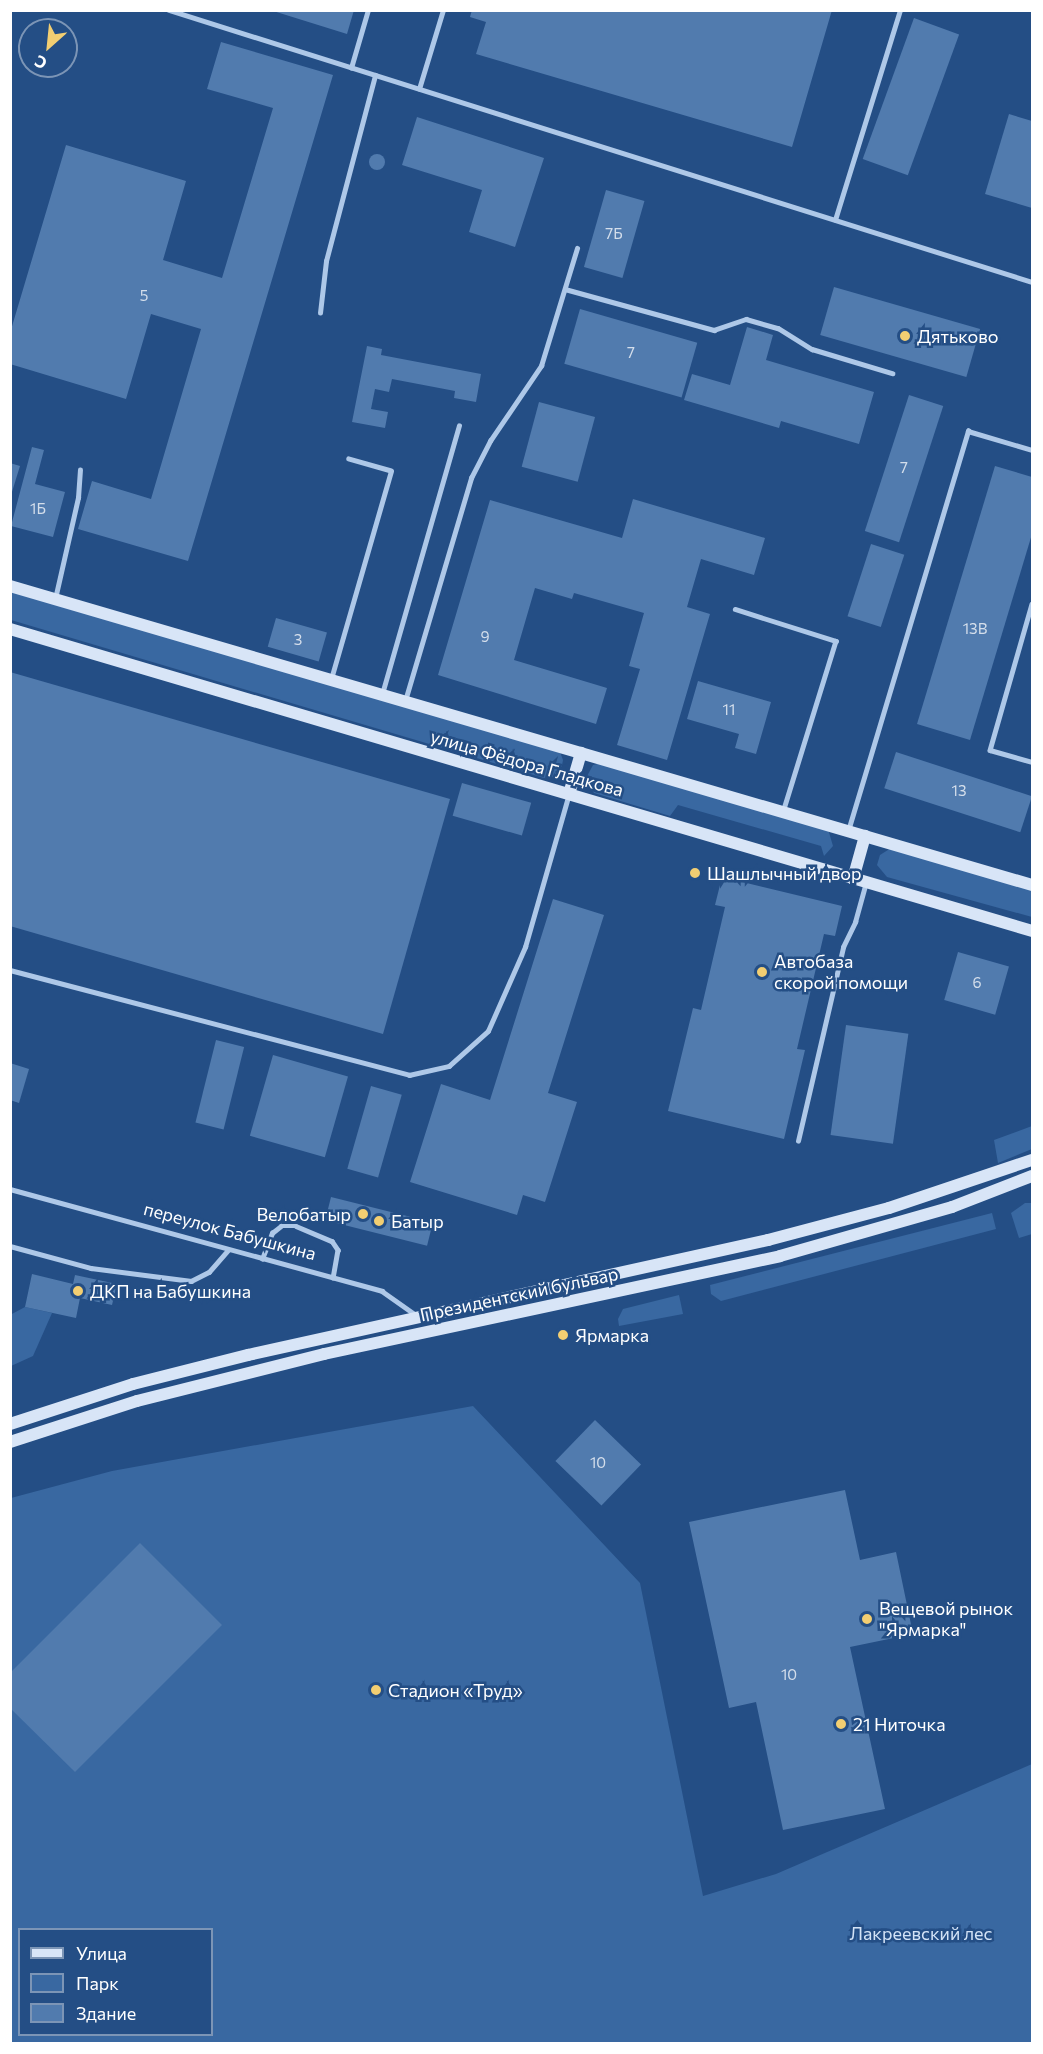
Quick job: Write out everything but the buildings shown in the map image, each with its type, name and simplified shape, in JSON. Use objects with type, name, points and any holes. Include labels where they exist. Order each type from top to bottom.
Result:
[{"type":"main road","name":"улица Фёдора Гладкова","points":[[10,586],[1032,885]]},
{"type":"main road","name":"улица Фёдора Гладкова","points":[[10,629],[1032,931]]},
{"type":"main road","points":[[569,795],[581,753]]},
{"type":"main road","points":[[853,879],[865,836]]},
{"type":"main road","name":"Президентский бульвар","points":[[10,1424],[133,1384],[416,1316],[768,1240],[890,1208],[1032,1160]]},
{"type":"main road","name":"Президентский бульвар","points":[[10,1442],[137,1401],[425,1332],[780,1256],[952,1207],[1032,1176]]},
{"type":"main road","name":"переулок Бабушкина","points":[[416,1316],[425,1332]]},
{"type":"lane","points":[[169,10],[1032,282]]},
{"type":"lane","points":[[351,68],[368,10]]},
{"type":"lane","points":[[419,89],[443,10]]},
{"type":"lane","points":[[835,220],[900,10]]},
{"type":"lane","points":[[320,313],[326,261],[375,75]]},
{"type":"lane","points":[[405,701],[471,478],[490,441],[541,366],[577,248]]},
{"type":"lane","points":[[565,289],[714,330],[746,319],[778,328],[812,349],[892,373]]},
{"type":"lane","points":[[381,694],[459,426]]},
{"type":"lane","points":[[849,831],[968,431],[1032,450]]},
{"type":"lane","points":[[331,679],[391,471],[349,459]]},
{"type":"lane","points":[[55,599],[78,498],[80,470]]},
{"type":"lane","points":[[1032,604],[1030,624],[990,750],[1032,762]]},
{"type":"lane","points":[[735,609],[836,641],[783,812]]},
{"type":"lane","points":[[10,970],[409,1075],[449,1066],[488,1031],[525,947],[569,795]]},
{"type":"lane","points":[[798,1141],[843,947],[855,922],[866,882]]},
{"type":"lane","name":"переулок Бабушкина","points":[[10,1189],[382,1292],[416,1316]]},
{"type":"lane","points":[[262,1259],[272,1233],[281,1226],[296,1226],[332,1241],[338,1250],[333,1278]]},
{"type":"lane","points":[[10,1246],[91,1268],[191,1281],[209,1272],[228,1250]]},
{"type":"green space","points":[[10,591],[560,752],[563,760],[561,771],[555,777],[544,778],[11,620]]},
{"type":"green space","points":[[602,763],[828,829],[833,846],[824,856],[821,846],[678,805],[670,816],[594,793],[585,780],[593,765]]},
{"type":"green space","points":[[891,848],[1032,890],[1032,917],[887,877],[877,865],[880,855]]},
{"type":"green space","points":[[1032,1126],[1032,1149],[998,1163],[994,1140]]},
{"type":"green space","points":[[1025,1203],[1032,1203],[1032,1234],[1019,1238],[1011,1213]]},
{"type":"green space","points":[[992,1213],[996,1229],[721,1301],[711,1294],[710,1285]]},
{"type":"green space","points":[[679,1295],[683,1314],[619,1326],[618,1319],[623,1309]]},
{"type":"green space","points":[[25,1307],[52,1313],[33,1356],[11,1366],[10,1315]]},
{"type":"green space","name":"Лакреевский лес","points":[[473,1406],[640,1583],[703,1896],[776,1874],[1032,1764],[1032,2043],[11,2044],[11,1498],[112,1471]]},
{"type":"place","name":"Дятьково","points":[[905,336]]},
{"type":"place","name":"Шашлычный двор","points":[[695,873]]},
{"type":"place","name":"Автобаза скорой помощи","points":[[762,972]]},
{"type":"place","name":"Велобатыр","points":[[363,1214]]},
{"type":"place","name":"Батыр","points":[[379,1221]]},
{"type":"place","name":"ДКП на Бабушкина","points":[[78,1291]]},
{"type":"place","name":"Ярмарка","points":[[563,1335]]},
{"type":"place","name":"Вещевой рынок \"Ярмарка\"","points":[[867,1619]]},
{"type":"place","name":"Стадион «Труд»","points":[[376,1690]]},
{"type":"place","name":"21 Ниточка","points":[[841,1724]]}]
